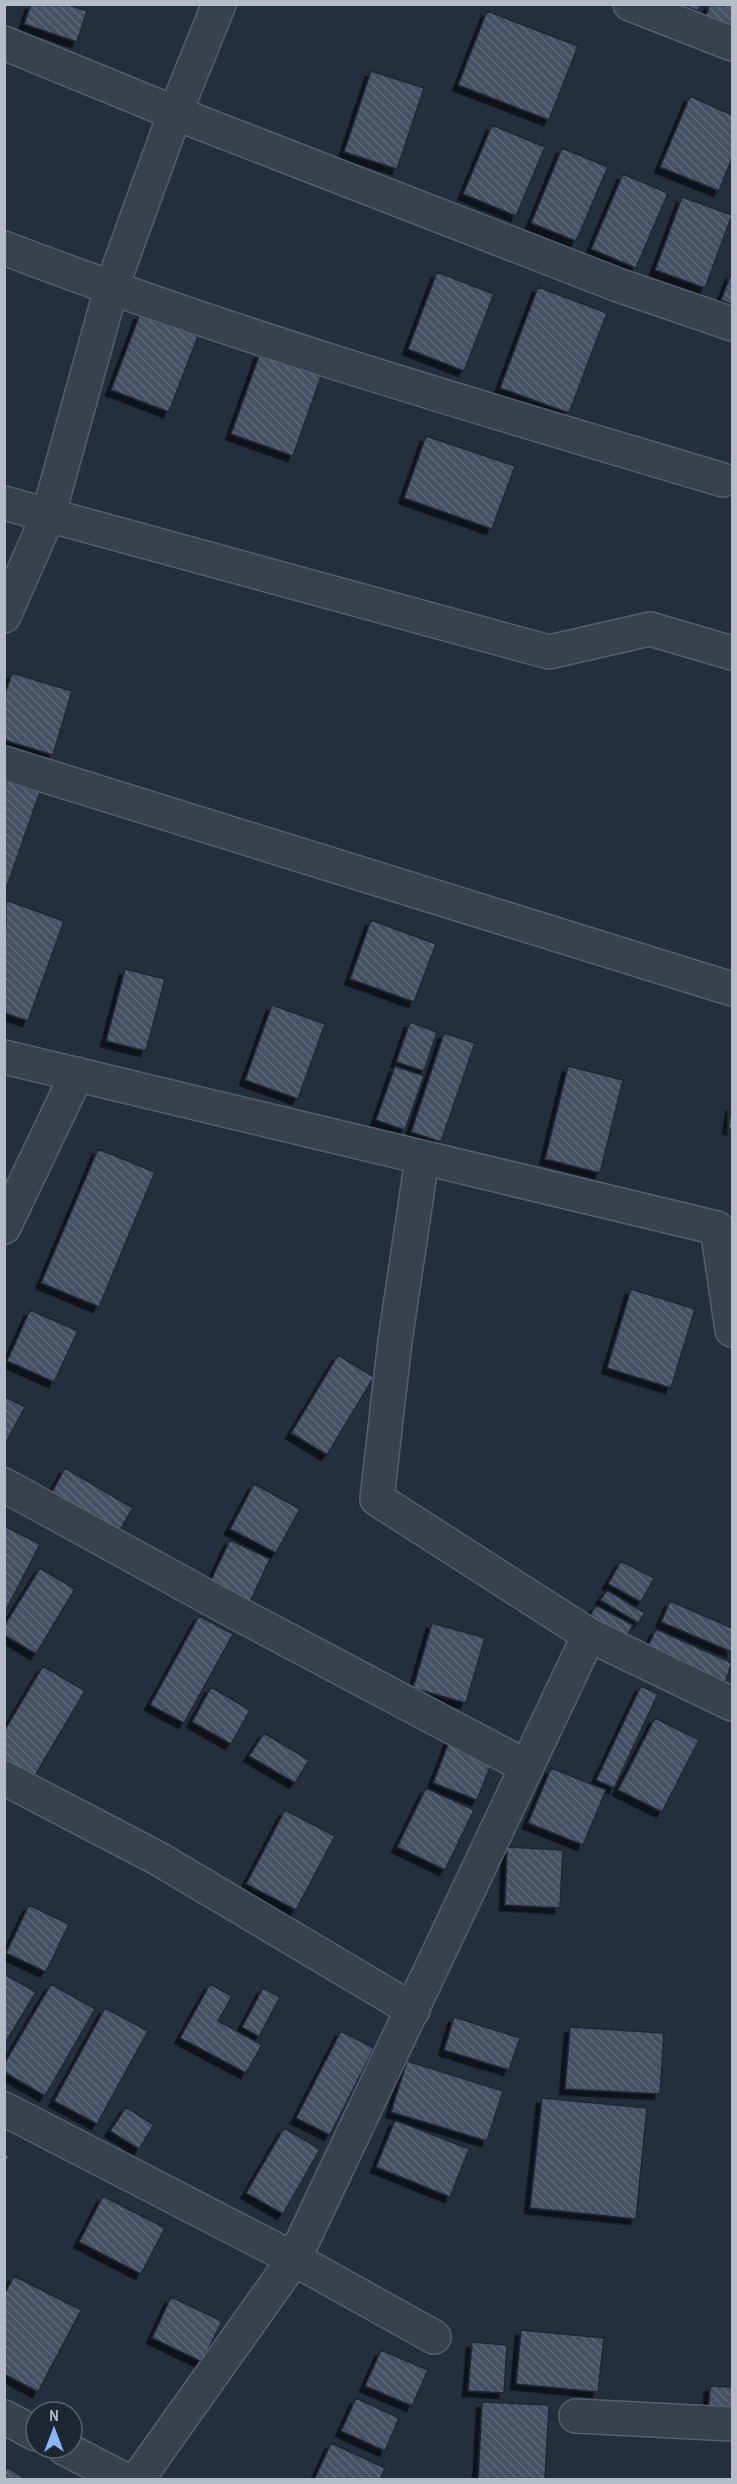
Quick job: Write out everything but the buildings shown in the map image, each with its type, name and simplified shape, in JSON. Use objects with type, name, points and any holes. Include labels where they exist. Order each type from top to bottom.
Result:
[{"type":"street","points":[[4,616],[48,516],[111,289],[175,113],[219,4]]},
{"type":"street","points":[[630,4],[732,44]]},
{"type":"street","points":[[4,43],[175,113],[618,285],[732,324]]},
{"type":"street","points":[[4,248],[111,289],[408,385],[723,480]]},
{"type":"street","points":[[4,503],[549,651],[650,629],[732,653]]},
{"type":"street","points":[[4,763],[732,989]]},
{"type":"street","points":[[4,1057],[725,1231],[732,1330]]},
{"type":"street","points":[[4,1227],[77,1074]]},
{"type":"street","points":[[422,1159],[395,1341],[377,1499],[589,1635],[732,1704]]},
{"type":"street","points":[[4,1485],[235,1612],[527,1767]]},
{"type":"street","points":[[137,2480],[294,2259],[589,1635]]},
{"type":"street","points":[[4,1778],[159,1859],[413,2010]]},
{"type":"street","points":[[4,2109],[294,2259],[434,2337]]},
{"type":"street","points":[[576,2416],[732,2424]]},
{"type":"street","points":[[4,2417],[24,2428]]},
{"type":"street","points":[[84,2458],[125,2480]]}]
